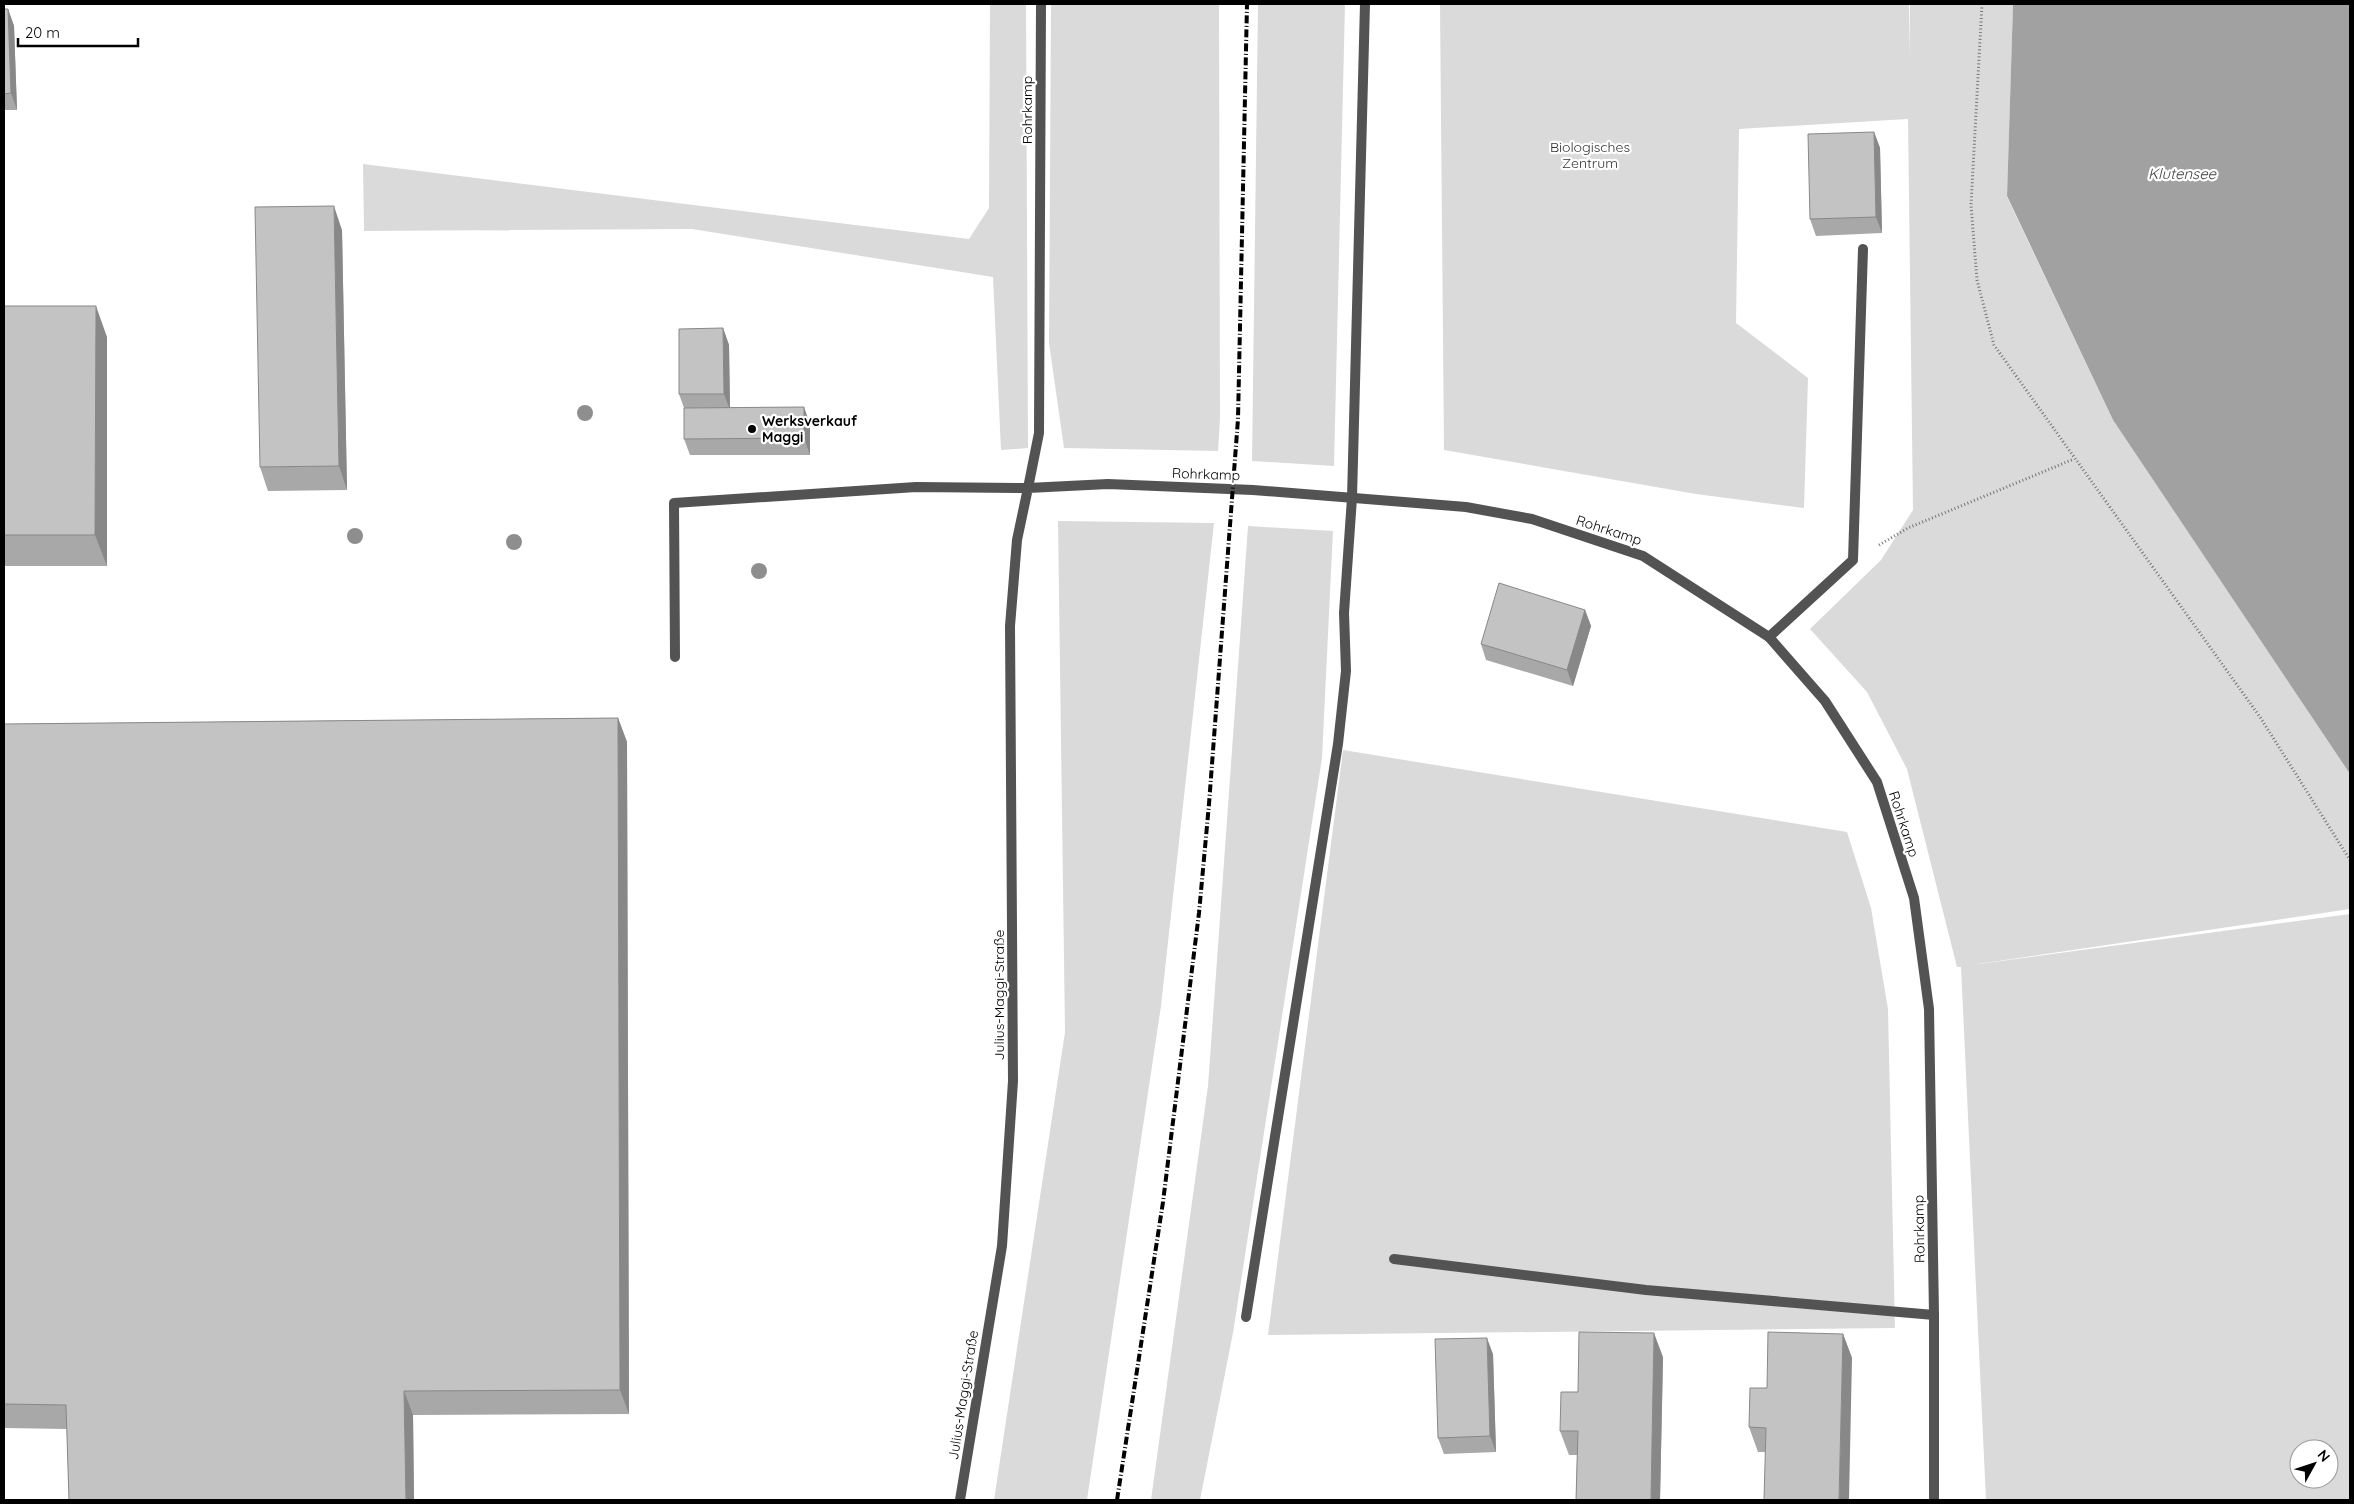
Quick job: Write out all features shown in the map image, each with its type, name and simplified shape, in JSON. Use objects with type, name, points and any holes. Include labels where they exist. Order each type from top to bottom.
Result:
[{"type":"street","name":"Rohrkamp","points":[[1041,4],[1039,433],[1028,488],[1108,484],[1237,489],[1466,507],[1532,519],[1643,556],[1769,637],[1825,701],[1877,782],[1914,898],[1928,1009],[1934,1315],[1934,1500]]},
{"type":"street","points":[[1246,1317],[1338,744],[1346,671],[1344,613],[1352,498],[1365,4]]},
{"type":"street","points":[[1769,637],[1853,560],[1864,249]]},
{"type":"street","points":[[675,657],[674,503],[916,486],[1028,488]]},
{"type":"street","name":"Julius-Maggi-Straße","points":[[960,1500],[1002,1246],[1011,1120],[1013,1081],[1010,626],[1017,540],[1028,488]]},
{"type":"street","points":[[1394,1259],[1646,1290],[1934,1315]]},
{"type":"path","points":[[1982,4],[1971,205],[1977,280],[1994,345],[2260,717],[2350,860]]},
{"type":"path","points":[[1853,560],[1908,528],[2074,459]]},
{"type":"green space","points":[[990,4],[1026,4],[1028,448],[1001,450],[993,277],[692,229],[364,231],[363,164],[969,239],[989,208]]},
{"type":"green space","points":[[1051,4],[1219,4],[1220,418],[1218,451],[1064,448],[1049,343]]},
{"type":"green space","points":[[1258,4],[1345,4],[1334,466],[1252,461]]},
{"type":"green space","name":"Biologisches Zentrum","points":[[1440,4],[1909,4],[1909,58],[1910,4],[2013,4],[2007,197],[2113,420],[2350,774],[2350,909],[1964,966],[2350,914],[2350,1500],[1986,1500],[1961,967],[1957,967],[1907,769],[1867,692],[1810,629],[1881,560],[1913,510],[1908,119],[1739,129],[1736,323],[1808,378],[1804,508],[1696,494],[1444,450]]},
{"type":"green space","points":[[1058,521],[1214,523],[1161,1006],[1087,1500],[994,1500],[1065,1032]]},
{"type":"green space","points":[[1248,526],[1333,531],[1322,758],[1233,1333],[1200,1500],[1151,1500],[1208,1086]]},
{"type":"green space","points":[[1343,750],[1847,832],[1871,908],[1888,1009],[1895,1328],[1268,1335]]},
{"type":"water","name":"Klutensee","points":[[2013,4],[2350,4],[2350,774],[2113,420],[2007,196]]},
{"type":"building","points":[[4,9],[8,9],[11,93],[4,94]]},
{"type":"building","points":[[1874,132],[1876,217],[1810,219],[1808,134]]},
{"type":"building","points":[[334,206],[339,466],[260,467],[255,207]]},
{"type":"building","points":[[4,306],[96,306],[95,535],[4,535]]},
{"type":"building","points":[[723,328],[724,394],[679,394],[679,329]]},
{"type":"building","points":[[804,407],[804,438],[684,439],[684,408]]},
{"type":"building","points":[[1499,583],[1585,610],[1567,670],[1481,644]]},
{"type":"building","points":[[618,718],[620,1390],[404,1391],[406,1500],[69,1500],[66,1405],[4,1404],[4,724]]},
{"type":"building","points":[[1579,1332],[1654,1333],[1651,1500],[1576,1500],[1578,1431],[1560,1431],[1561,1392],[1578,1392]]},
{"type":"building","points":[[1768,1332],[1843,1334],[1839,1500],[1764,1500],[1766,1428],[1749,1427],[1750,1388],[1767,1388]]},
{"type":"building","points":[[1487,1338],[1490,1436],[1438,1438],[1435,1339]]},
{"type":"railway","points":[[1117,1500],[1163,1202],[1199,913],[1209,804],[1238,419],[1247,4]]},
{"type":"place","name":"Werksverkauf Maggi","points":[[752,429]]}]
